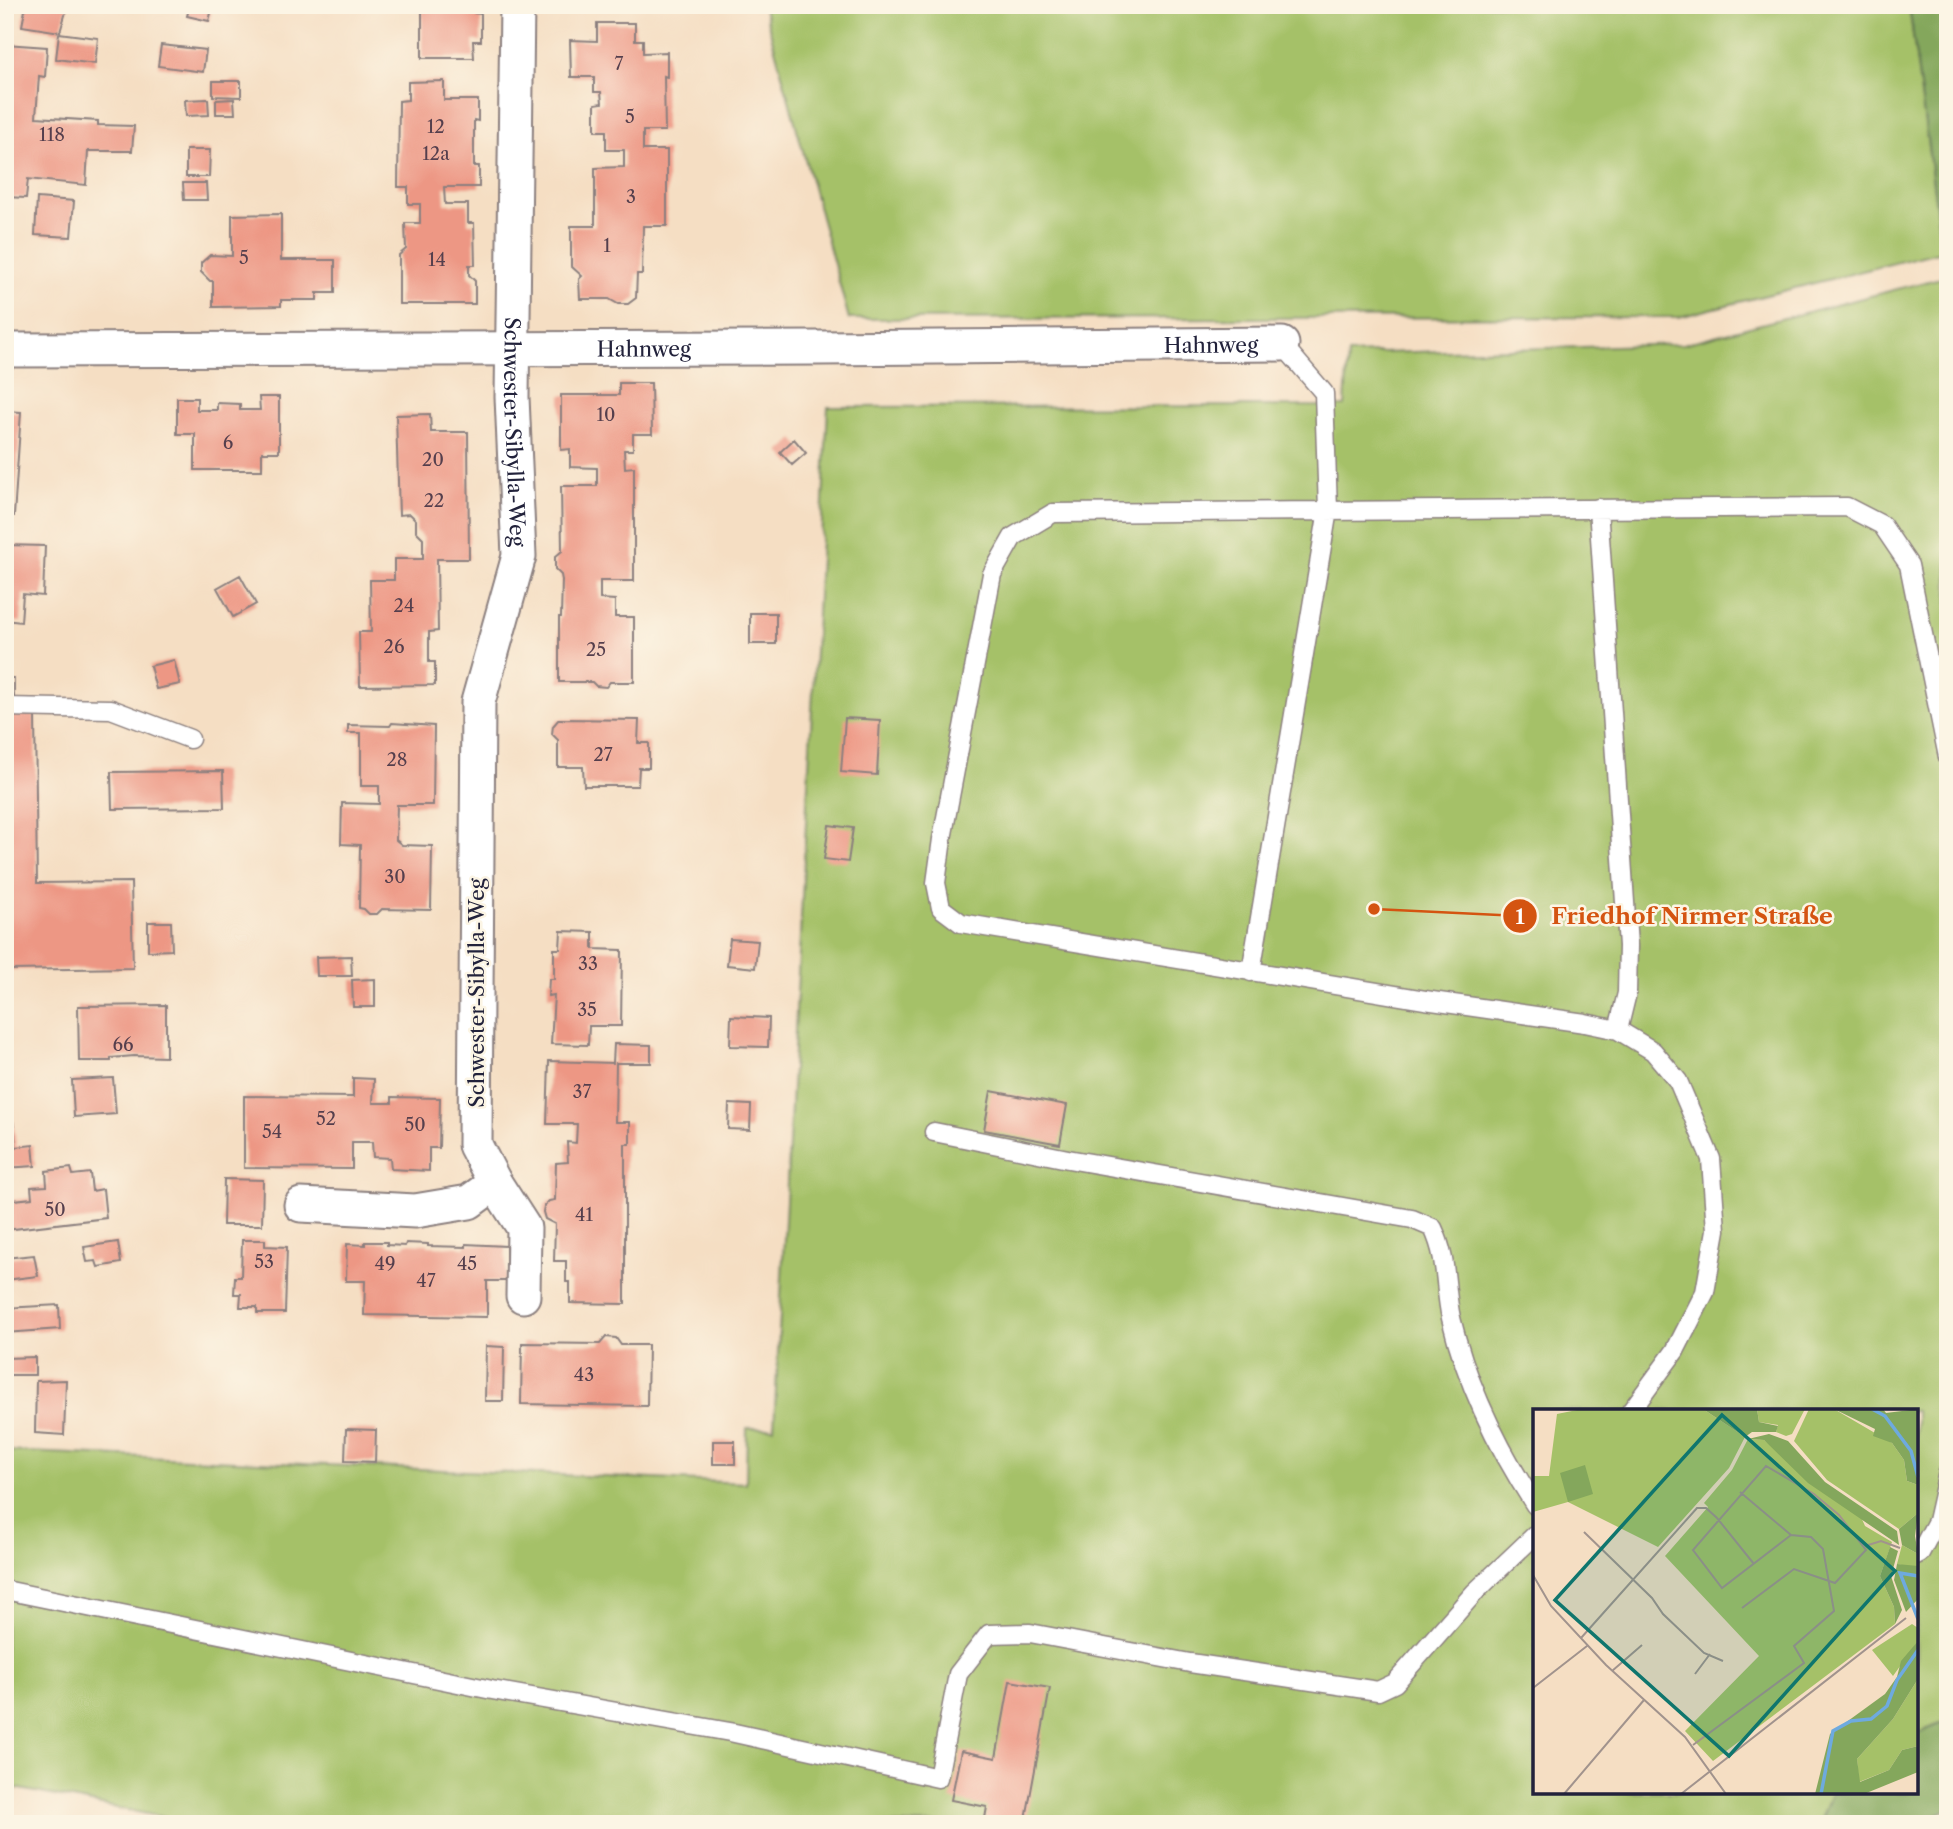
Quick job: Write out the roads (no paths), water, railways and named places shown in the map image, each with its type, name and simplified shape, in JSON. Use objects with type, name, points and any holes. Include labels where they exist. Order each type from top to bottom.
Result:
[{"type":"street","name":"Schwester-Sibylla-Weg","points":[[517,5],[512,397],[519,556],[478,702],[475,1144],[495,1183],[524,1228],[523,1296]]},
{"type":"street","name":"Hahnweg","points":[[5,350],[1282,344]]},
{"type":"street","points":[[302,1205],[415,1211],[469,1202],[495,1183]]},
{"type":"lane","points":[[1251,972],[1328,510],[1324,393],[1282,344]]},
{"type":"lane","points":[[1632,1409],[1675,1352],[1705,1292],[1716,1230],[1712,1159],[1678,1081],[1653,1051],[1618,1030],[1585,1023],[1251,972],[961,923],[941,908],[936,883],[942,839],[992,574],[1013,537],[1053,513],[1847,507],[1882,525],[1909,565],[1948,757]]},
{"type":"lane","points":[[1598,508],[1628,946],[1627,993],[1618,1030]]},
{"type":"lane","points":[[5,707],[111,709],[190,739]]},
{"type":"lane","points":[[934,1132],[1068,1159],[1412,1219],[1433,1228],[1442,1247],[1451,1317],[1477,1399],[1515,1474],[1533,1502]]},
{"type":"lane","points":[[1918,1554],[1942,1524],[1948,1472]]},
{"type":"lane","points":[[5,1590],[492,1690],[730,1732],[938,1778],[958,1674],[989,1634],[1030,1633],[1204,1665],[1378,1690],[1395,1683],[1475,1592],[1533,1537]]},
{"type":"place","name":"Friedhof Nirmer Straße","points":[[1374,909]]}]
